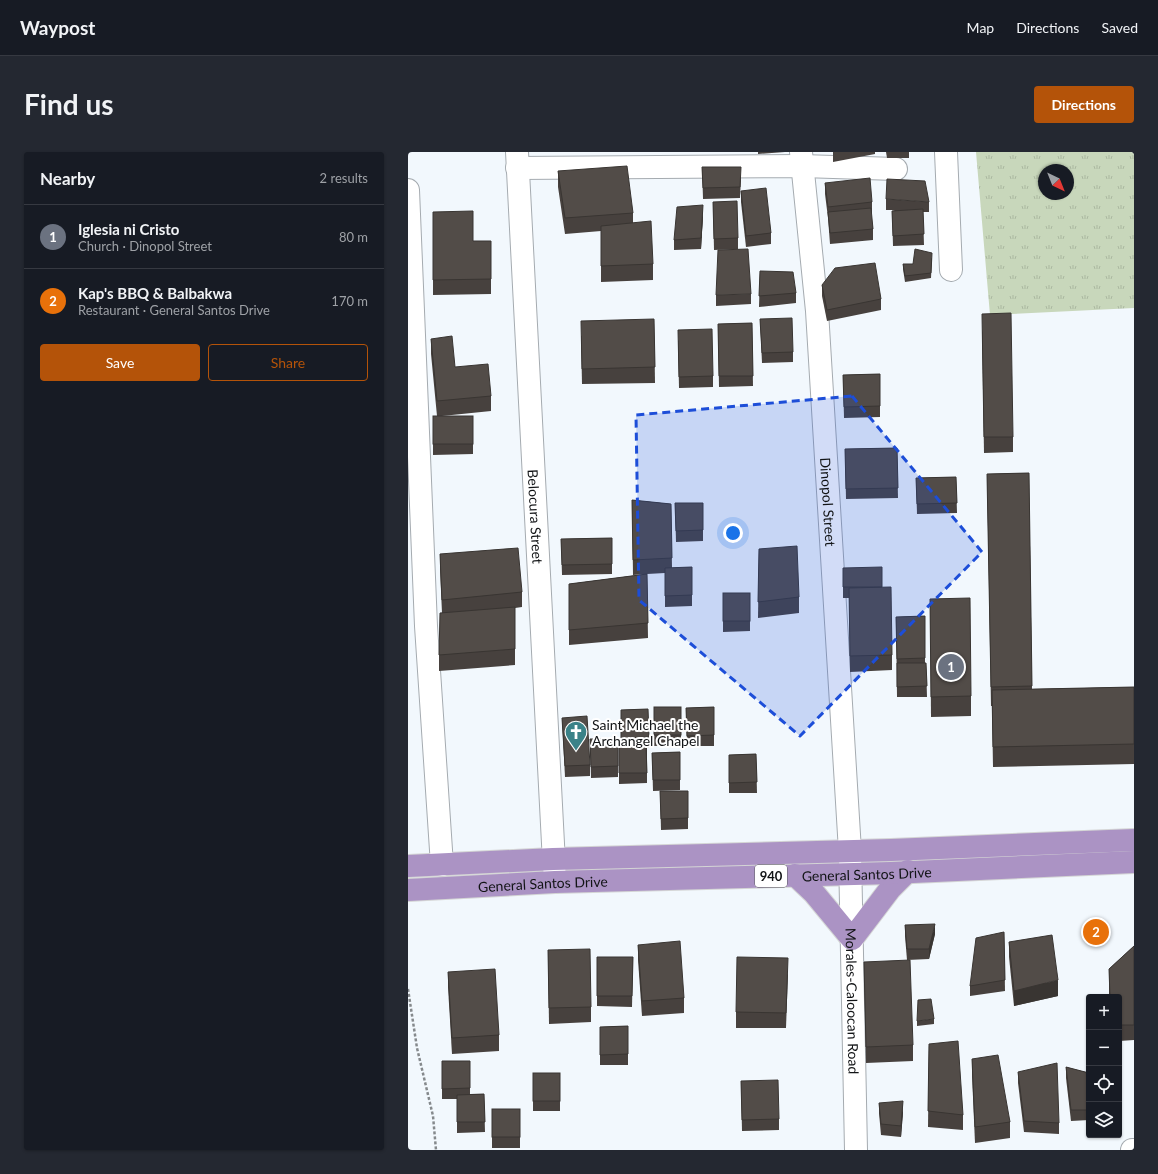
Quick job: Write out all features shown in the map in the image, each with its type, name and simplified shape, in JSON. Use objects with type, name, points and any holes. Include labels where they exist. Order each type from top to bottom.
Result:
[{"type":"highway","name":"General Santos Drive","points":[[408,866],[553,859],[850,851],[1134,840]]},
{"type":"highway","name":"General Santos Drive","points":[[408,890],[555,882],[851,874],[1134,862]]},
{"type":"highway","points":[[795,875],[814,893],[852,939],[890,889],[908,871]]},
{"type":"street","points":[[946,152],[951,270]]},
{"type":"street","points":[[517,160],[802,159],[896,169]]},
{"type":"street","name":"Dinopol Street","points":[[802,159],[817,311],[850,851]]},
{"type":"street","name":"Belocura Street","points":[[517,160],[555,882]]},
{"type":"street","points":[[408,190],[426,626],[442,865]]},
{"type":"street","name":"Morales-Caloocan Road","points":[[850,851],[856,1150]]},
{"type":"path","points":[[408,989],[417,1048],[433,1116],[436,1150]]},
{"type":"highlighted area","points":[[852,396],[982,552],[800,736],[639,600],[636,415]]},
{"type":"green space","points":[[976,152],[1134,152],[1134,308],[990,315]]},
{"type":"building","points":[[627,166],[633,213],[565,218],[558,171]]},
{"type":"building","points":[[702,167],[741,167],[740,187],[703,188]]},
{"type":"building","points":[[870,178],[872,202],[828,207],[825,183]]},
{"type":"building","points":[[887,179],[925,181],[929,202],[886,199]]},
{"type":"building","points":[[766,188],[771,233],[746,236],[741,191]]},
{"type":"building","points":[[737,201],[738,238],[714,239],[713,202]]},
{"type":"building","points":[[703,205],[701,238],[674,240],[677,207]]},
{"type":"building","points":[[871,208],[873,229],[830,233],[828,212]]},
{"type":"building","points":[[923,209],[924,234],[893,236],[892,211]]},
{"type":"building","points":[[473,211],[473,241],[491,241],[491,279],[433,280],[433,212]]},
{"type":"building","points":[[651,221],[653,264],[601,266],[601,226]]},
{"type":"building","points":[[748,249],[751,294],[716,295],[718,250]]},
{"type":"building","points":[[915,249],[932,253],[931,273],[905,276],[903,264],[913,264]]},
{"type":"building","points":[[875,263],[881,299],[827,310],[822,285],[835,268]]},
{"type":"building","points":[[760,271],[793,272],[796,293],[759,296]]},
{"type":"building","points":[[1011,313],[1013,437],[984,437],[982,314]]},
{"type":"building","points":[[792,318],[793,352],[762,353],[760,319]]},
{"type":"building","points":[[654,319],[655,367],[582,369],[581,321]]},
{"type":"building","points":[[752,323],[753,376],[719,376],[718,324]]},
{"type":"building","points":[[712,329],[713,376],[679,377],[678,330]]},
{"type":"building","points":[[452,336],[455,367],[488,364],[491,396],[437,401],[431,339]]},
{"type":"building","points":[[880,374],[880,406],[844,407],[843,375]]},
{"type":"building","points":[[433,416],[473,416],[473,444],[433,444]]},
{"type":"building","points":[[897,448],[898,488],[846,489],[845,449]]},
{"type":"building","points":[[1029,473],[1032,686],[991,687],[987,474]]},
{"type":"building","points":[[956,477],[957,503],[917,504],[916,478]]},
{"type":"building","points":[[632,500],[671,504],[672,558],[633,560]]},
{"type":"building","points":[[675,503],[703,503],[703,530],[676,531]]},
{"type":"building","points":[[612,538],[612,564],[562,565],[561,539]]},
{"type":"building","points":[[797,546],[799,597],[758,602],[759,549]]},
{"type":"building","points":[[518,548],[522,592],[442,600],[440,554]]},
{"type":"building","points":[[692,567],[692,595],[665,596],[665,568]]},
{"type":"building","points":[[882,567],[882,587],[843,587],[843,568]]},
{"type":"building","points":[[647,574],[648,623],[569,630],[569,584]]},
{"type":"building","points":[[891,587],[892,655],[850,656],[849,588]]},
{"type":"building","points":[[723,593],[750,593],[750,621],[723,621]]},
{"type":"building","points":[[970,598],[971,696],[931,697],[930,599]]},
{"type":"building","points":[[515,607],[515,649],[439,655],[440,613]]},
{"type":"building","points":[[925,616],[925,658],[897,659],[896,617]]},
{"type":"building","points":[[897,663],[926,663],[927,686],[897,687]]},
{"type":"building","points":[[1134,687],[1134,744],[993,747],[992,690]]},
{"type":"building","points":[[654,707],[681,707],[681,735],[654,735]]},
{"type":"building","points":[[714,707],[714,735],[687,736],[686,708]]},
{"type":"building","points":[[648,709],[649,737],[621,738],[621,710]]},
{"type":"building","name":"Saint Michael the Archangel Chapel","points":[[587,716],[590,765],[565,766],[562,718]]},
{"type":"building","points":[[590,739],[618,739],[618,766],[591,767]]},
{"type":"building","points":[[646,745],[647,773],[619,773],[619,746]]},
{"type":"building","points":[[680,752],[680,780],[653,780],[652,753]]},
{"type":"building","points":[[756,754],[757,782],[729,783],[729,755]]},
{"type":"building","points":[[660,791],[688,791],[688,818],[661,819]]},
{"type":"building","points":[[935,924],[929,949],[907,949],[905,925]]},
{"type":"building","points":[[1004,932],[1005,980],[970,986],[976,938]]},
{"type":"building","points":[[1052,935],[1058,980],[1014,991],[1009,942]]},
{"type":"building","points":[[680,941],[684,998],[642,1001],[638,945]]},
{"type":"building","points":[[1134,946],[1134,1025],[1122,1025],[1122,994],[1110,994],[1109,969]]},
{"type":"building","points":[[590,949],[591,1007],[549,1008],[548,950]]},
{"type":"building","points":[[597,957],[633,957],[632,996],[597,996]]},
{"type":"building","points":[[737,957],[788,958],[786,1013],[736,1012]]},
{"type":"building","points":[[910,960],[913,1045],[866,1047],[864,962]]},
{"type":"building","points":[[495,969],[499,1035],[452,1038],[448,972]]},
{"type":"building","points":[[931,999],[934,1019],[917,1021],[918,1000]]},
{"type":"building","points":[[628,1026],[628,1054],[600,1055],[600,1027]]},
{"type":"building","points":[[958,1041],[963,1115],[928,1111],[929,1044]]},
{"type":"building","points":[[998,1055],[1010,1122],[975,1127],[972,1059]]},
{"type":"building","points":[[442,1061],[470,1061],[470,1088],[442,1089]]},
{"type":"building","points":[[1057,1063],[1059,1123],[1024,1121],[1018,1072]]},
{"type":"building","points":[[1066,1067],[1086,1072],[1086,1110],[1071,1110]]},
{"type":"building","points":[[533,1073],[560,1073],[560,1101],[533,1101]]},
{"type":"building","points":[[778,1080],[779,1119],[742,1120],[741,1081]]},
{"type":"building","points":[[484,1094],[485,1122],[457,1122],[457,1095]]},
{"type":"building","points":[[903,1101],[901,1126],[881,1124],[879,1103]]},
{"type":"building","points":[[492,1109],[520,1109],[520,1137],[492,1137]]},
{"type":"place","name":"Iglesia ni Cristo","points":[[951,667]]},
{"type":"place","name":"Saint Michael the Archangel Chapel","points":[[576,752]]},
{"type":"place","name":"Kap's BBQ & Balbakwa","points":[[1096,932]]}]
